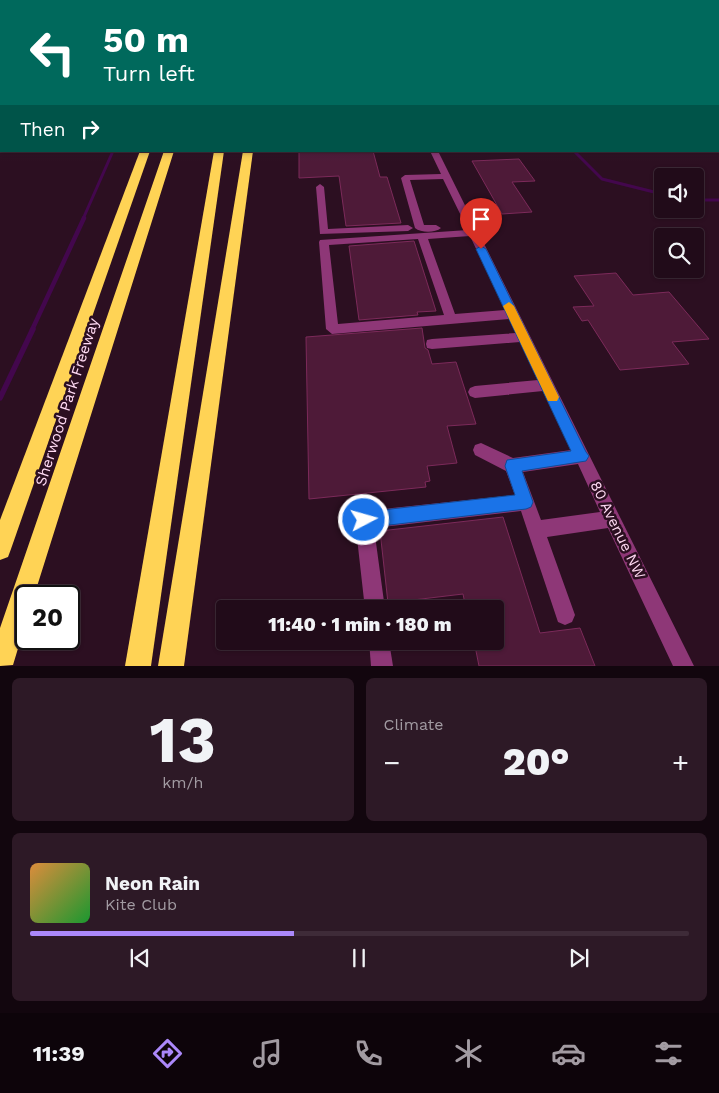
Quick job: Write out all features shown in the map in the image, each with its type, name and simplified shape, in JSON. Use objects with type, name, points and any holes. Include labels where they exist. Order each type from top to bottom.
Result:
[{"type":"highway","points":[[0,549],[145,152]]},
{"type":"highway","name":"Sherwood Park Freeway","points":[[0,665],[169,152]]},
{"type":"highway","points":[[138,666],[219,152]]},
{"type":"highway","points":[[171,666],[248,152]]},
{"type":"street","name":"80 Avenue NW","points":[[434,152],[446,176],[466,233],[513,314],[684,666]]},
{"type":"street","points":[[446,176],[405,178],[421,232],[451,319]]},
{"type":"street","points":[[320,187],[323,232],[466,233]]},
{"type":"street","points":[[421,232],[324,242],[332,329],[513,314]]},
{"type":"street","points":[[432,344],[524,337]]},
{"type":"street","points":[[475,392],[547,385]]},
{"type":"street","points":[[481,450],[512,466],[581,456]]},
{"type":"street","points":[[512,466],[564,615]]},
{"type":"street","points":[[374,600],[364,520],[526,502]]},
{"type":"street","points":[[535,530],[613,519]]},
{"type":"street","points":[[380,650],[382,666]]},
{"type":"building","points":[[299,152],[373,152],[380,177],[387,177],[401,223],[346,226],[339,176],[299,178]]},
{"type":"building","points":[[519,159],[535,181],[512,182],[532,212],[502,214],[472,161]]},
{"type":"building","points":[[414,241],[436,311],[417,312],[418,315],[359,320],[349,246]]},
{"type":"building","points":[[616,273],[633,295],[669,292],[709,339],[672,342],[689,364],[620,370],[588,320],[582,321],[573,307],[594,306],[574,276]]},
{"type":"building","points":[[422,328],[425,348],[428,350],[432,364],[456,362],[476,424],[447,426],[457,463],[427,466],[430,481],[425,482],[426,487],[309,499],[306,337]]},
{"type":"building","points":[[503,517],[540,633],[580,628],[595,666],[479,666],[476,650],[504,650],[504,600],[464,600],[463,594],[413,600],[388,600],[380,531]]},
{"type":"waterway","points":[[83,219],[113,152]]},
{"type":"waterway","points":[[575,152],[602,179],[654,192]]},
{"type":"waterway","points":[[704,200],[719,200]]},
{"type":"waterway","points":[[32,330],[84,218]]},
{"type":"waterway","points":[[0,398],[33,329]]},
{"type":"slow traffic","points":[[509,306],[552,397]]},
{"type":"route","points":[[364,520],[526,502],[512,466],[581,456],[481,249]]}]
